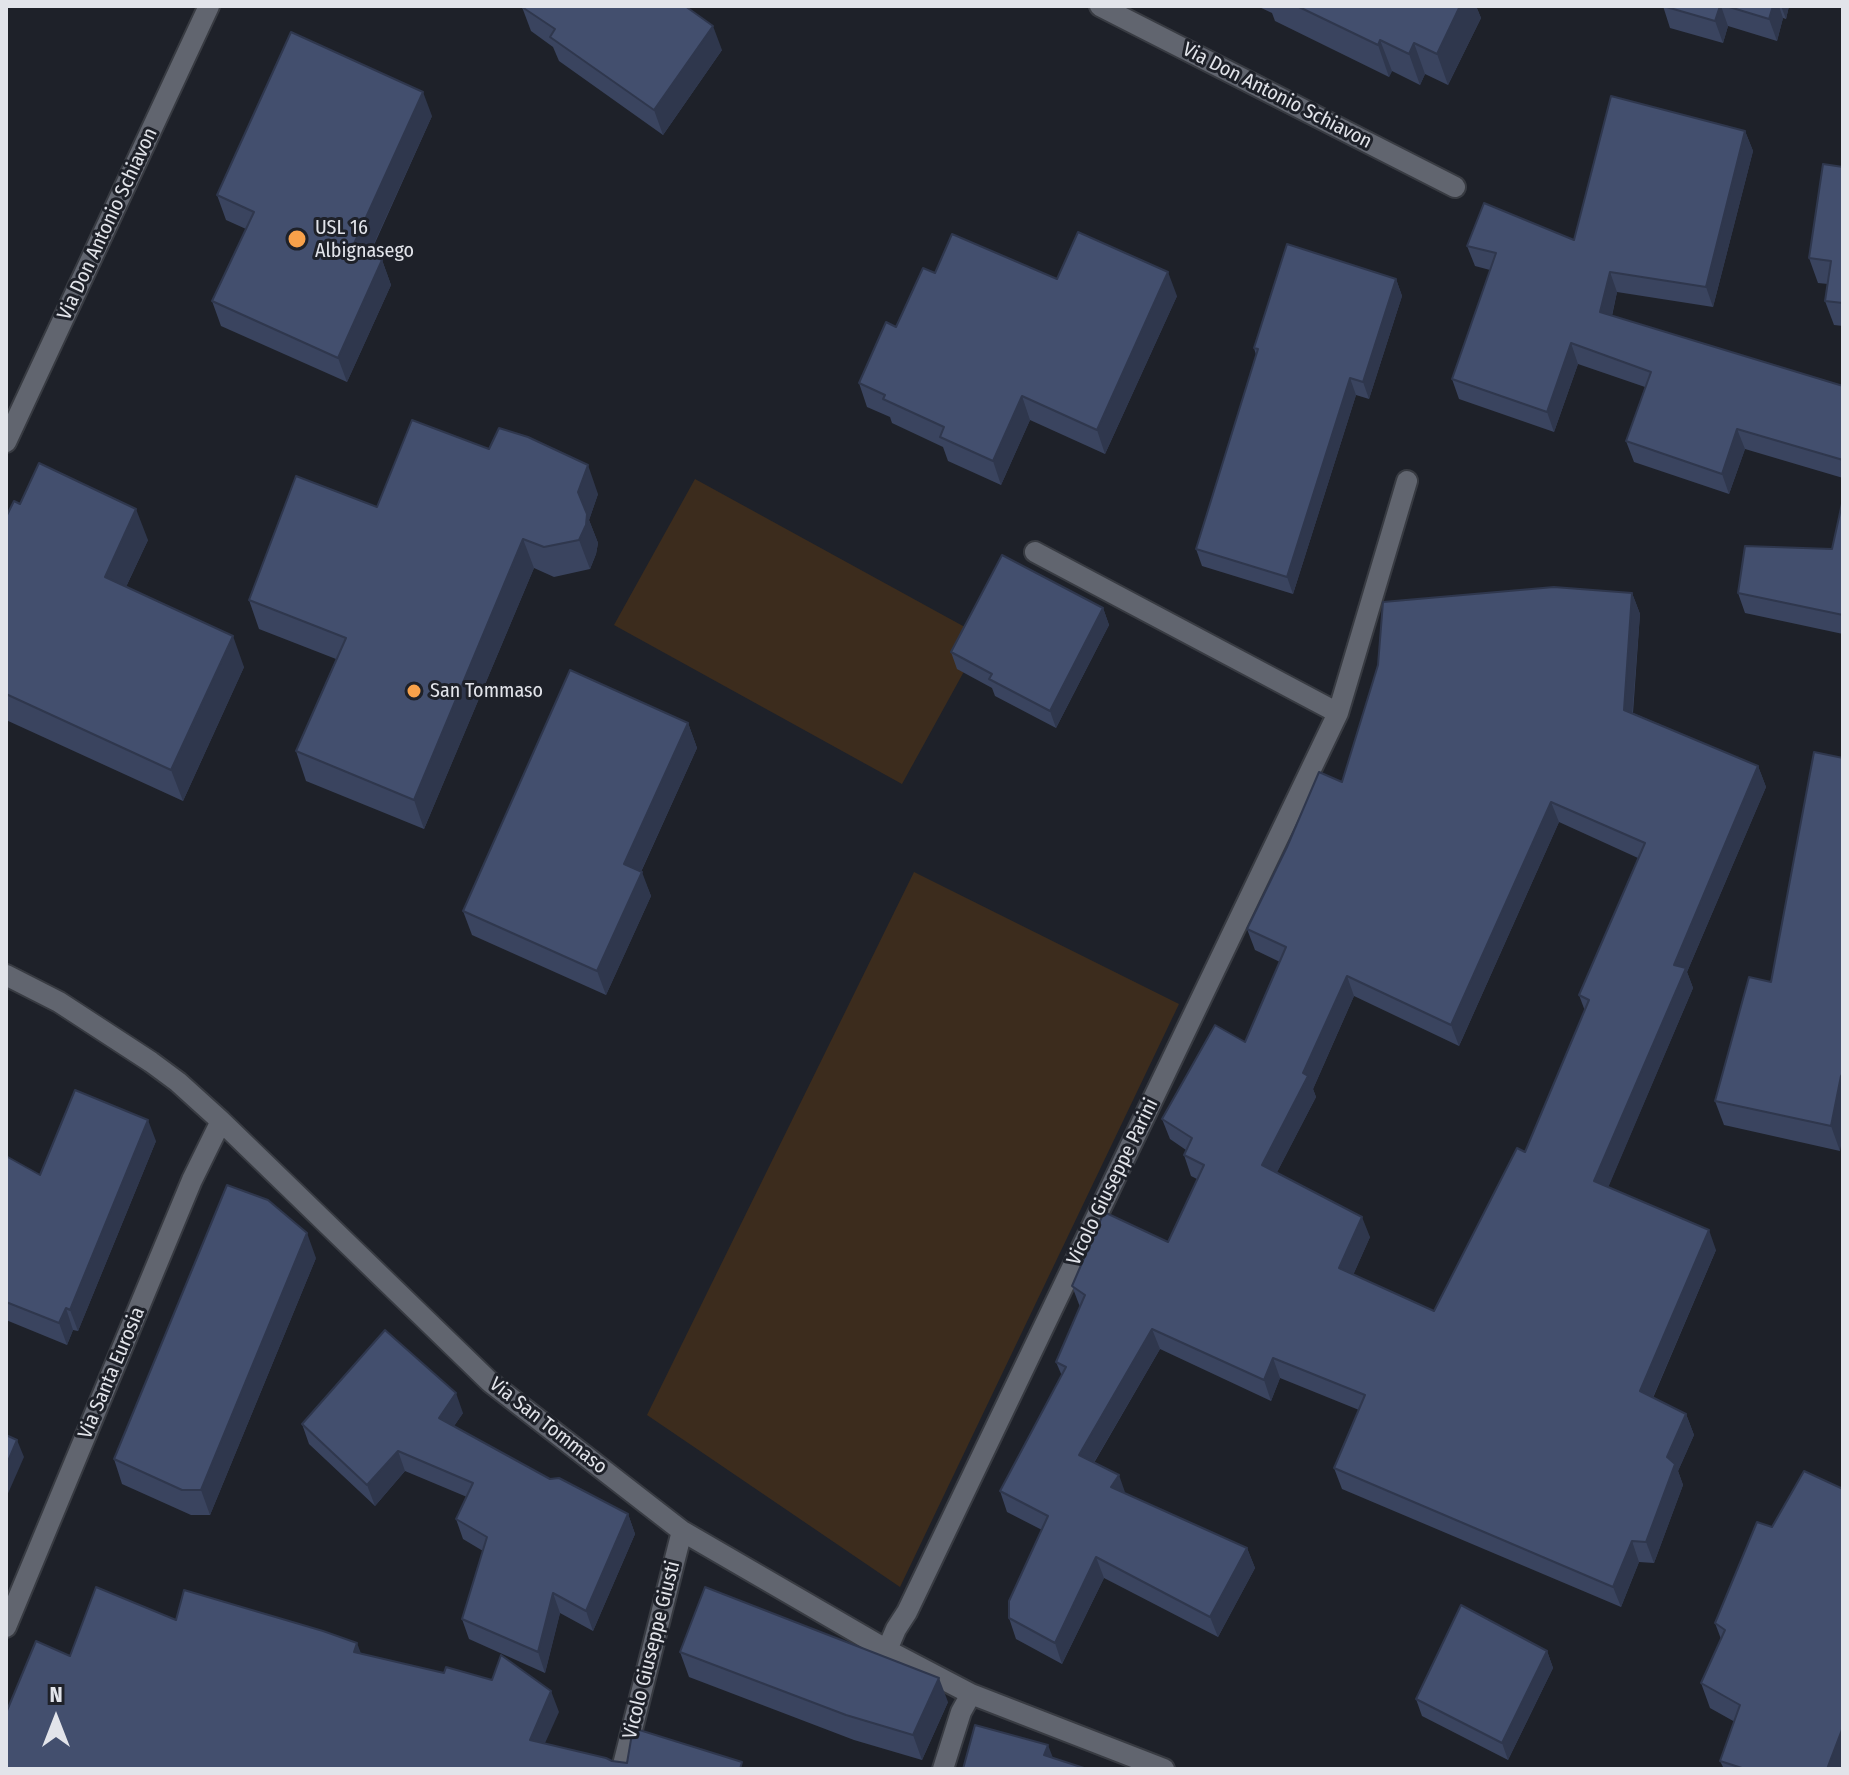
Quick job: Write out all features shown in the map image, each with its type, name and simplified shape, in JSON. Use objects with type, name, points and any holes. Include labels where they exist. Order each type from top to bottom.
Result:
[{"type":"street","name":"Via Don Antonio Schiavon","points":[[6,442],[209,6]]},
{"type":"street","name":"Via Don Antonio Schiavon","points":[[1100,6],[1455,187]]},
{"type":"street","name":"Vicolo Giuseppe Parini","points":[[887,1650],[1338,713],[1407,481]]},
{"type":"street","points":[[1035,552],[1338,713]]},
{"type":"street","name":"Via San Tommaso","points":[[6,975],[59,1002],[178,1082],[490,1382],[682,1531],[887,1650],[971,1694],[1164,1769]]},
{"type":"street","name":"Via Santa Eurosia","points":[[6,1627],[192,1180],[221,1121]]},
{"type":"street","name":"Vicolo Giuseppe Giusti","points":[[622,1769],[682,1531]]},
{"type":"street","points":[[943,1769],[961,1712],[971,1694]]},
{"type":"shaded area","points":[[695,479],[983,637],[902,784],[614,625]]},
{"type":"shaded area","points":[[914,872],[1179,1004],[900,1587],[647,1415]]},
{"type":"building","points":[[522,6],[685,6],[713,26],[654,110],[550,37],[555,29]]},
{"type":"building","points":[[1297,6],[1460,6],[1437,54],[1414,43],[1409,54],[1380,40],[1378,45]]},
{"type":"building","points":[[1663,6],[1720,6],[1715,21]]},
{"type":"building","points":[[1726,6],[1773,6],[1769,19]]},
{"type":"building","points":[[291,32],[423,92],[353,246],[382,260],[338,358],[212,301],[254,212],[217,195]]},
{"type":"building","points":[[1611,96],[1745,131],[1706,287],[1610,272],[1600,312],[1843,386],[1843,460],[1737,429],[1722,474],[1626,441],[1651,372],[1571,343],[1547,412],[1452,379],[1496,253],[1467,246],[1484,203],[1574,240]]},
{"type":"building","points":[[1823,164],[1843,167],[1843,303],[1825,301],[1831,261],[1809,258]]},
{"type":"building","points":[[1078,232],[1168,272],[1097,430],[1022,396],[993,461],[940,437],[944,427],[883,399],[885,395],[859,383],[886,322],[896,327],[923,268],[935,273],[952,234],[1057,279]]},
{"type":"building","points":[[1287,244],[1396,279],[1363,382],[1350,378],[1287,577],[1196,549]]},
{"type":"building","name":"San Tommaso","points":[[412,420],[489,449],[499,428],[528,437],[588,465],[578,492],[587,514],[579,540],[544,547],[523,539],[414,800],[296,751],[346,638],[249,600],[296,476],[377,507]]},
{"type":"building","points":[[39,463],[136,509],[105,577],[233,636],[171,770],[6,694],[6,517],[14,501],[20,504]]},
{"type":"building","points":[[1843,499],[1843,615],[1738,593],[1745,546],[1832,549]]},
{"type":"building","points":[[1002,555],[1103,608],[1050,711],[989,679],[992,674],[951,652]]},
{"type":"building","points":[[1554,587],[1632,593],[1624,710],[1758,766],[1674,965],[1686,968],[1594,1181],[1709,1230],[1640,1391],[1686,1414],[1667,1457],[1675,1464],[1646,1542],[1632,1541],[1613,1587],[1334,1468],[1365,1395],[1273,1358],[1264,1380],[1152,1329],[1079,1455],[1119,1475],[1111,1487],[1247,1548],[1210,1617],[1096,1557],[1055,1643],[1009,1618],[1009,1601],[1048,1516],[1000,1491],[1066,1367],[1056,1362],[1085,1295],[1072,1286],[1104,1212],[1168,1242],[1204,1165],[1184,1155],[1192,1138],[1162,1119],[1215,1025],[1245,1042],[1286,947],[1247,929],[1319,772],[1342,782],[1378,665],[1383,602]],"holes":[[[1551,802],[1645,843],[1579,995],[1589,1000],[1525,1152],[1517,1148],[1434,1311],[1339,1268],[1362,1217],[1262,1165],[1308,1076],[1303,1073],[1347,976],[1451,1025]]]},
{"type":"building","points":[[570,670],[688,723],[624,864],[642,872],[597,971],[463,911]]},
{"type":"building","points":[[1814,752],[1843,758],[1843,1073],[1831,1126],[1715,1101],[1749,977],[1771,982]]},
{"type":"building","points":[[75,1090],[148,1120],[70,1310],[66,1308],[59,1323],[6,1302],[6,1156],[40,1175]]},
{"type":"building","points":[[227,1185],[268,1200],[307,1233],[201,1490],[182,1490],[114,1459]]},
{"type":"building","points":[[385,1330],[456,1393],[439,1418],[550,1479],[559,1478],[628,1514],[586,1611],[553,1593],[538,1652],[462,1619],[487,1537],[456,1519],[473,1483],[398,1451],[367,1485],[302,1424]]},
{"type":"building","points":[[6,1435],[17,1440],[6,1466]]},
{"type":"building","points":[[1804,1471],[1843,1489],[1843,1727],[1827,1769],[1745,1769],[1720,1761],[1740,1705],[1701,1683],[1725,1630],[1715,1623],[1757,1522],[1772,1527]]},
{"type":"building","points":[[96,1587],[176,1620],[184,1590],[357,1643],[354,1652],[444,1673],[446,1667],[492,1680],[501,1655],[551,1691],[530,1740],[627,1763],[633,1728],[742,1762],[740,1769],[6,1769],[6,1713],[36,1641],[70,1656]]},
{"type":"building","points":[[705,1587],[939,1678],[913,1735],[846,1715],[680,1652]]},
{"type":"building","points":[[1461,1605],[1547,1651],[1502,1743],[1416,1699]]},
{"type":"building","points":[[975,1725],[1048,1745],[1044,1755],[1087,1769],[963,1769]]},
{"type":"place","name":"USL 16 Albignasego","points":[[297,239]]},
{"type":"place","name":"San Tommaso","points":[[414,691]]}]
